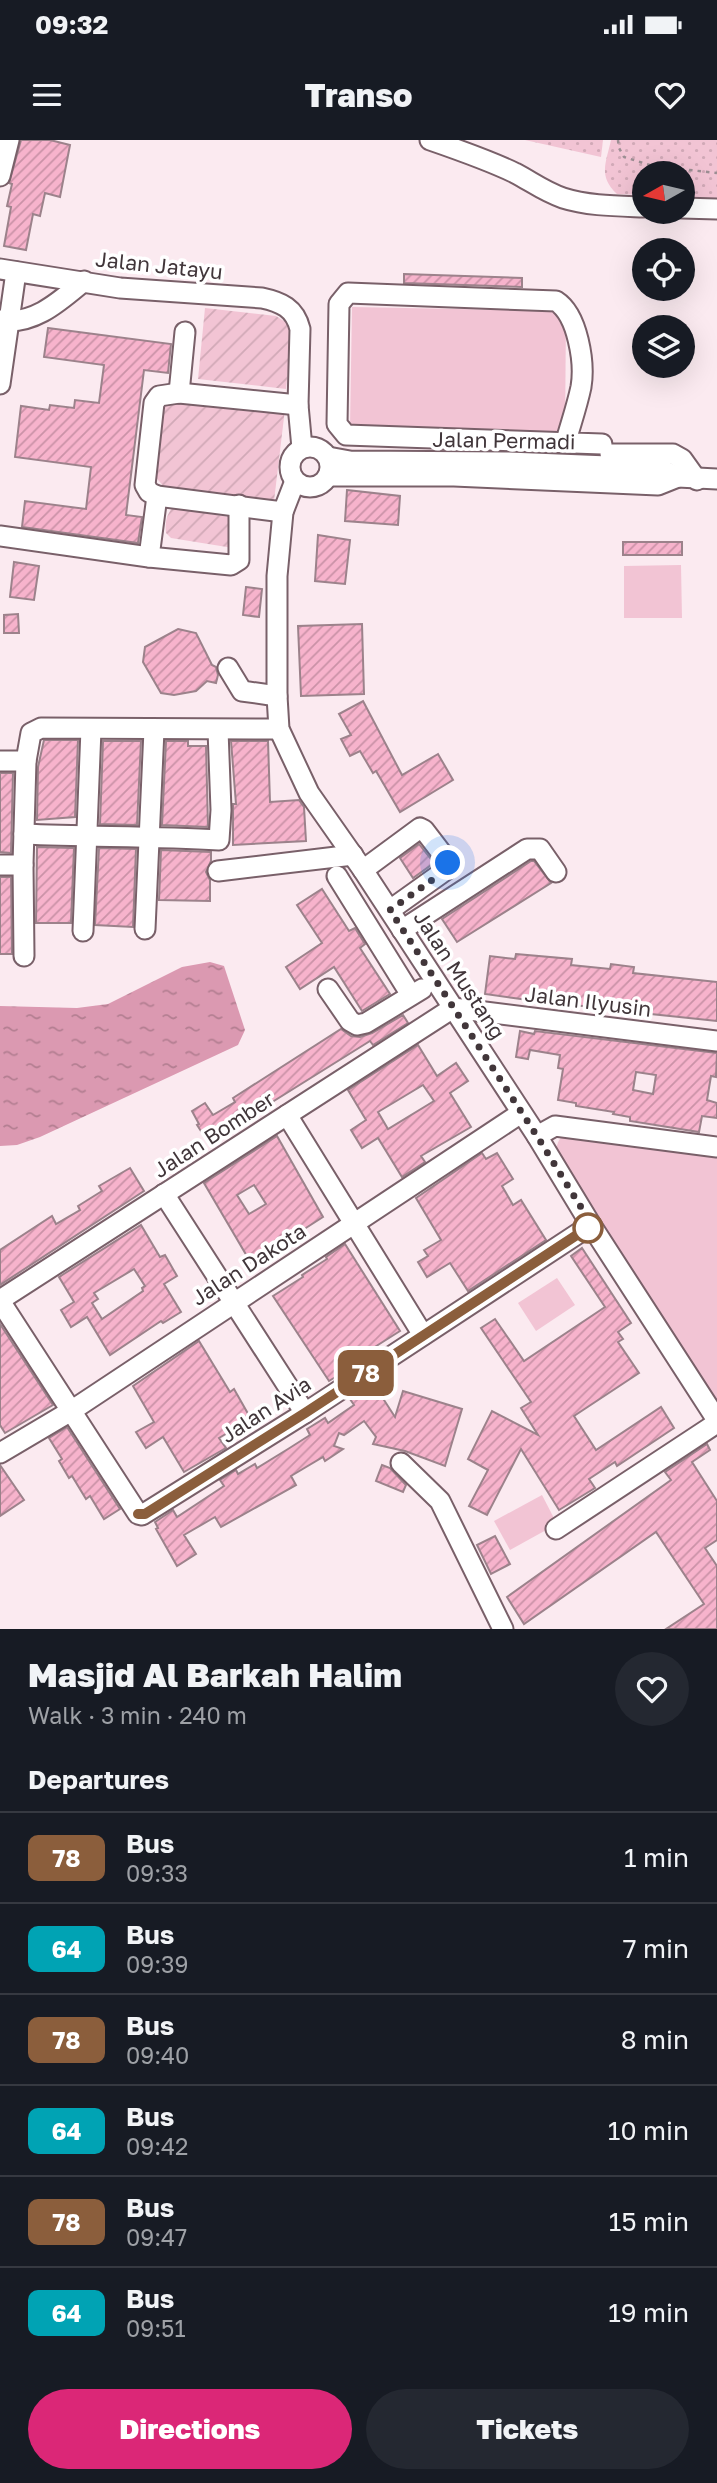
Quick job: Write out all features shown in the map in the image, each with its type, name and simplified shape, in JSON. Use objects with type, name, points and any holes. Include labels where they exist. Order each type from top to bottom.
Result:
[{"type":"street","points":[[0,176],[9,140]]},
{"type":"street","points":[[429,140],[469,153],[565,199],[632,207]]},
{"type":"street","points":[[695,208],[717,209]]},
{"type":"street","points":[[0,384],[8,270]]},
{"type":"street","name":"Jalan Jatayu","points":[[8,270],[120,288],[279,302],[298,320],[300,329],[298,405]]},
{"type":"street","points":[[5,321],[31,318],[56,304],[84,281]]},
{"type":"street","points":[[566,441],[581,384],[581,362],[570,313],[556,301],[348,293],[339,304],[337,424],[346,435],[566,441],[606,449],[673,454],[682,459],[687,478]]},
{"type":"street","points":[[179,393],[185,332]]},
{"type":"street","points":[[283,512],[158,496],[149,492],[145,485],[154,402],[159,396],[179,393],[298,405],[302,448]]},
{"type":"street","points":[[317,447],[328,467],[317,487],[301,486],[295,481],[289,466],[291,458],[302,448],[317,447]]},
{"type":"street","name":"Jalan Permadi","points":[[328,467],[454,476],[658,485],[687,478],[717,479]]},
{"type":"street","name":"Jalan Mustang","points":[[295,481],[283,512],[277,576],[276,696],[279,729],[309,793],[390,910],[537,1136],[717,1421]]},
{"type":"street","points":[[149,557],[158,496]]},
{"type":"street","points":[[0,536],[149,557],[231,565],[239,560],[239,505]]},
{"type":"street","points":[[228,668],[242,691],[276,696]]},
{"type":"street","points":[[24,956],[26,761],[30,738],[36,729],[279,729]]},
{"type":"street","points":[[83,931],[91,729]]},
{"type":"street","points":[[145,929],[154,730]]},
{"type":"street","points":[[24,834],[219,840],[221,810],[218,730]]},
{"type":"street","points":[[0,761],[26,761]]},
{"type":"street","points":[[218,871],[358,863],[420,828],[447,860],[446,870],[390,910]]},
{"type":"street","points":[[402,930],[527,849],[540,849],[556,872]]},
{"type":"street","points":[[0,865],[23,865]]},
{"type":"street","points":[[337,876],[411,995]]},
{"type":"street","points":[[328,989],[349,1021],[357,1025],[366,1023],[435,981]]},
{"type":"street","name":"Jalan Ilyusin","points":[[453,1008],[717,1041]]},
{"type":"street","name":"Jalan Bomber","points":[[0,1301],[453,1008]]},
{"type":"street","name":"Jalan Dakota","points":[[1,1449],[71,1411],[522,1113]]},
{"type":"street","points":[[287,1115],[423,1335]]},
{"type":"street","points":[[537,1136],[555,1126],[717,1147]]},
{"type":"street","points":[[164,1194],[305,1413]]},
{"type":"street","name":"Jalan Avia","points":[[71,1411],[138,1514],[145,1514],[592,1225]]},
{"type":"street","points":[[0,1301],[71,1411]]},
{"type":"street","points":[[556,1529],[717,1421]]},
{"type":"street","points":[[401,1464],[440,1501],[503,1629]]},
{"type":"path","points":[[618,140],[624,157],[653,166],[717,173]]},
{"type":"shaded area","points":[[525,140],[603,140],[601,157]]},
{"type":"shaded area","points":[[611,140],[717,140],[717,199],[695,198],[695,161],[632,161],[632,195],[617,194],[611,187],[605,175]]},
{"type":"shaded area","points":[[352,307],[566,311],[565,437],[350,427]]},
{"type":"shaded area","points":[[205,308],[276,316],[293,327],[286,389],[198,379]]},
{"type":"shaded area","points":[[177,395],[285,409],[274,501],[165,488],[153,474],[162,405]]},
{"type":"shaded area","points":[[172,508],[242,519],[233,548],[171,538],[166,533],[166,526]]},
{"type":"shaded area","points":[[681,565],[682,618],[624,618],[624,566]]},
{"type":"shaded area","points":[[568,1130],[717,1151],[717,1407],[557,1158],[558,1142]]},
{"type":"shaded area","points":[[557,1278],[575,1305],[536,1331],[518,1303]]},
{"type":"shaded area","points":[[542,1495],[557,1524],[510,1550],[494,1521]]},
{"type":"water","points":[[210,962],[224,966],[245,1030],[238,1045],[40,1137],[17,1145],[0,1146],[0,1006],[77,1008],[108,1004],[182,967]]},
{"type":"building","points":[[21,140],[50,140],[70,145],[60,197],[45,193],[40,216],[33,214],[26,250],[4,246],[11,207],[7,206],[12,184],[9,183]]},
{"type":"building","points":[[404,274],[522,278],[522,287],[404,283]]},
{"type":"building","points":[[48,328],[171,344],[168,373],[144,370],[126,515],[142,517],[138,543],[22,527],[25,501],[86,509],[91,467],[15,457],[21,406],[49,410],[50,405],[74,408],[75,400],[99,403],[104,365],[44,357]]},
{"type":"building","points":[[347,490],[400,496],[398,525],[345,521]]},
{"type":"building","points":[[318,535],[350,540],[345,584],[315,581]]},
{"type":"building","points":[[623,542],[682,542],[682,555],[623,555]]},
{"type":"building","points":[[14,562],[39,566],[34,600],[10,597]]},
{"type":"building","points":[[246,587],[262,589],[259,617],[243,615]]},
{"type":"building","points":[[18,614],[19,633],[4,633],[4,615]]},
{"type":"building","points":[[362,624],[364,694],[301,696],[298,626]]},
{"type":"building","points":[[178,629],[196,633],[212,665],[216,667],[216,683],[207,681],[196,691],[174,695],[161,693],[143,662],[145,647]]},
{"type":"building","points":[[363,701],[402,775],[438,754],[453,780],[400,812],[376,771],[373,773],[360,751],[350,756],[341,739],[351,735],[339,714]]},
{"type":"building","points":[[44,740],[78,740],[75,817],[37,820],[38,767]]},
{"type":"building","points":[[103,741],[141,741],[137,825],[100,824]]},
{"type":"building","points":[[166,741],[188,741],[188,746],[206,746],[208,827],[162,825]]},
{"type":"building","points":[[231,741],[268,741],[270,802],[299,800],[304,807],[306,841],[233,845],[233,804],[236,804]]},
{"type":"building","points":[[0,773],[13,773],[11,853],[0,852]]},
{"type":"building","points":[[419,844],[434,863],[413,878],[400,858]]},
{"type":"building","points":[[37,847],[74,848],[71,923],[36,923]]},
{"type":"building","points":[[99,848],[136,849],[133,927],[95,925]]},
{"type":"building","points":[[161,850],[211,852],[211,861],[206,872],[210,880],[210,901],[159,900]]},
{"type":"building","points":[[534,861],[551,883],[457,942],[442,919]]},
{"type":"building","points":[[0,877],[11,877],[12,954],[0,954]]},
{"type":"building","points":[[322,889],[349,931],[355,928],[365,944],[360,948],[390,994],[362,1011],[334,967],[300,989],[286,967],[322,943],[297,905]]},
{"type":"building","points":[[516,954],[572,959],[571,965],[610,969],[611,964],[634,967],[633,973],[717,982],[717,1021],[632,1012],[632,1008],[596,1004],[595,1007],[570,1005],[570,1001],[536,997],[536,1001],[485,994],[490,956],[515,959]]},
{"type":"building","points":[[403,1015],[408,1023],[373,1045],[370,1041],[208,1142],[197,1125],[199,1124],[192,1111],[205,1103],[213,1115],[235,1102],[233,1098],[341,1029],[351,1036],[360,1037]]},
{"type":"building","points":[[520,1031],[717,1053],[716,1077],[711,1076],[707,1100],[717,1103],[717,1118],[702,1116],[699,1132],[630,1121],[630,1117],[613,1114],[614,1112],[576,1106],[576,1103],[558,1100],[563,1069],[558,1068],[560,1055],[530,1050],[528,1059],[516,1057]],"holes":[[[636,1072],[656,1075],[653,1094],[633,1090]]]},
{"type":"building","points":[[418,1045],[437,1076],[456,1063],[468,1081],[450,1093],[471,1127],[421,1156],[425,1162],[402,1177],[378,1138],[362,1148],[351,1130],[366,1120],[348,1090]],"holes":[[[423,1085],[434,1101],[388,1129],[378,1112]]]},
{"type":"building","points":[[277,1136],[323,1217],[251,1263],[204,1183]],"holes":[[[254,1185],[266,1204],[249,1214],[237,1195]]]},
{"type":"building","points":[[482,1153],[486,1159],[497,1153],[513,1179],[502,1186],[513,1205],[521,1200],[546,1240],[468,1291],[450,1263],[427,1277],[418,1262],[428,1256],[424,1250],[441,1240],[416,1198]]},
{"type":"building","points":[[130,1168],[144,1191],[0,1285],[0,1250],[52,1216],[56,1224],[80,1210],[78,1206],[102,1191],[99,1186]]},
{"type":"building","points":[[141,1225],[160,1257],[165,1255],[177,1276],[164,1284],[181,1312],[163,1323],[161,1321],[110,1355],[87,1317],[71,1327],[61,1310],[74,1302],[59,1277]],"holes":[[[134,1269],[145,1286],[143,1291],[102,1319],[92,1303],[98,1299],[94,1293]]]},
{"type":"building","points":[[345,1244],[400,1331],[348,1365],[350,1368],[329,1381],[273,1296],[303,1277],[302,1275]]},
{"type":"building","points":[[582,1248],[631,1323],[618,1332],[623,1339],[618,1342],[639,1373],[574,1416],[596,1450],[661,1407],[674,1428],[617,1466],[615,1462],[589,1479],[595,1488],[559,1510],[521,1449],[487,1515],[469,1506],[488,1470],[468,1459],[492,1411],[538,1435],[521,1408],[531,1402],[481,1328],[495,1319],[524,1361],[605,1307],[571,1256]]},
{"type":"building","points":[[0,1324],[53,1405],[5,1433],[0,1425]]},
{"type":"building","points":[[199,1341],[230,1392],[234,1389],[251,1419],[219,1438],[226,1448],[184,1472],[163,1437],[146,1448],[136,1432],[154,1422],[133,1386]]},
{"type":"building","points":[[373,1383],[395,1417],[403,1391],[462,1409],[445,1466],[405,1451],[373,1444],[376,1437],[364,1421],[344,1435],[339,1433],[334,1446],[343,1449],[325,1461],[323,1457],[291,1476],[296,1485],[221,1527],[215,1517],[184,1535],[196,1554],[177,1566],[156,1529],[158,1528],[155,1522],[173,1510],[177,1517],[224,1486],[220,1480],[236,1470],[238,1474],[255,1464],[257,1468],[310,1435],[307,1429],[325,1418],[328,1423],[354,1405],[350,1399]]},
{"type":"building","points":[[67,1427],[120,1509],[104,1519],[90,1496],[86,1499],[72,1476],[69,1478],[59,1461],[62,1459],[49,1438]]},
{"type":"building","points":[[707,1444],[710,1450],[692,1462],[717,1501],[717,1540],[705,1548],[717,1566],[717,1629],[666,1629],[704,1604],[656,1532],[524,1624],[507,1597],[671,1480],[665,1472]]},
{"type":"building","points":[[0,1465],[24,1500],[0,1516]]},
{"type":"building","points":[[382,1465],[390,1468],[406,1485],[403,1492],[376,1481]]},
{"type":"building","points":[[495,1536],[510,1564],[491,1574],[477,1545]]},
{"type":"bus line","name":"78","points":[[138,1514],[145,1514],[305,1413],[592,1225]]},
{"type":"route","points":[[448,863],[446,870],[390,910],[537,1136],[592,1225],[588,1228]]}]
